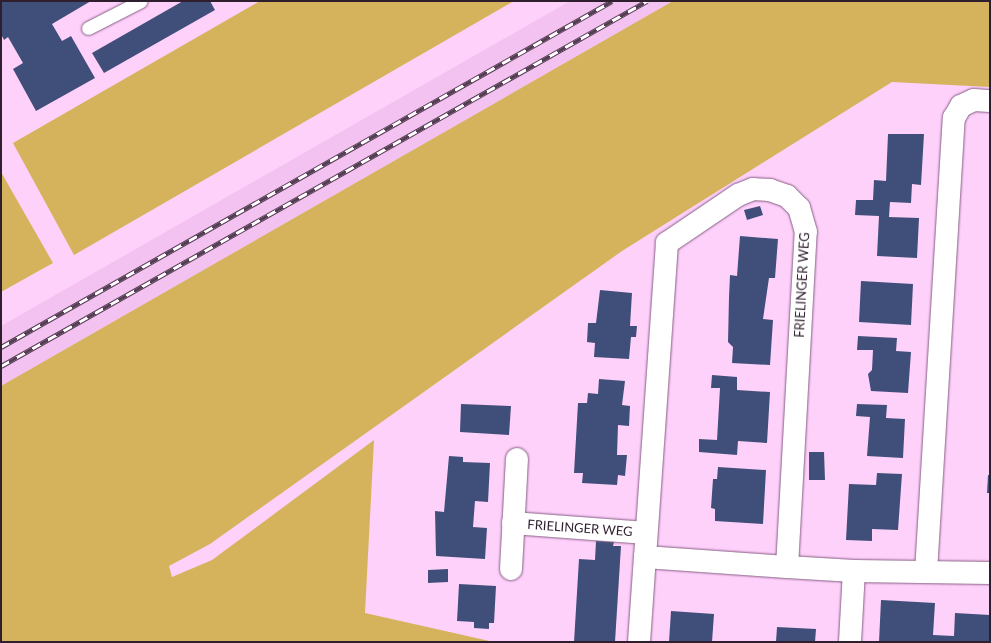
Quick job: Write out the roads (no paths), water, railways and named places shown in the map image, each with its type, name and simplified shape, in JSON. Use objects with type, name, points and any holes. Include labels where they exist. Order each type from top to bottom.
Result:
[{"type":"street","points":[[926,572],[954,118],[961,106],[974,100],[990,101]]},
{"type":"street","name":"FRIELINGER WEG","points":[[639,642],[667,243],[738,195],[753,189],[770,190],[787,196],[799,208],[806,232],[787,567]]},
{"type":"street","name":"FRIELINGER WEG","points":[[511,569],[517,459]]},
{"type":"street","name":"FRIELINGER WEG","points":[[513,523],[646,533]]},
{"type":"street","points":[[645,557],[854,571],[990,573]]},
{"type":"street","points":[[850,642],[854,571]]},
{"type":"lane","points":[[88,28],[141,1]]},
{"type":"railway","points":[[1,347],[612,1]]},
{"type":"railway","points":[[1,366],[647,1]]}]
